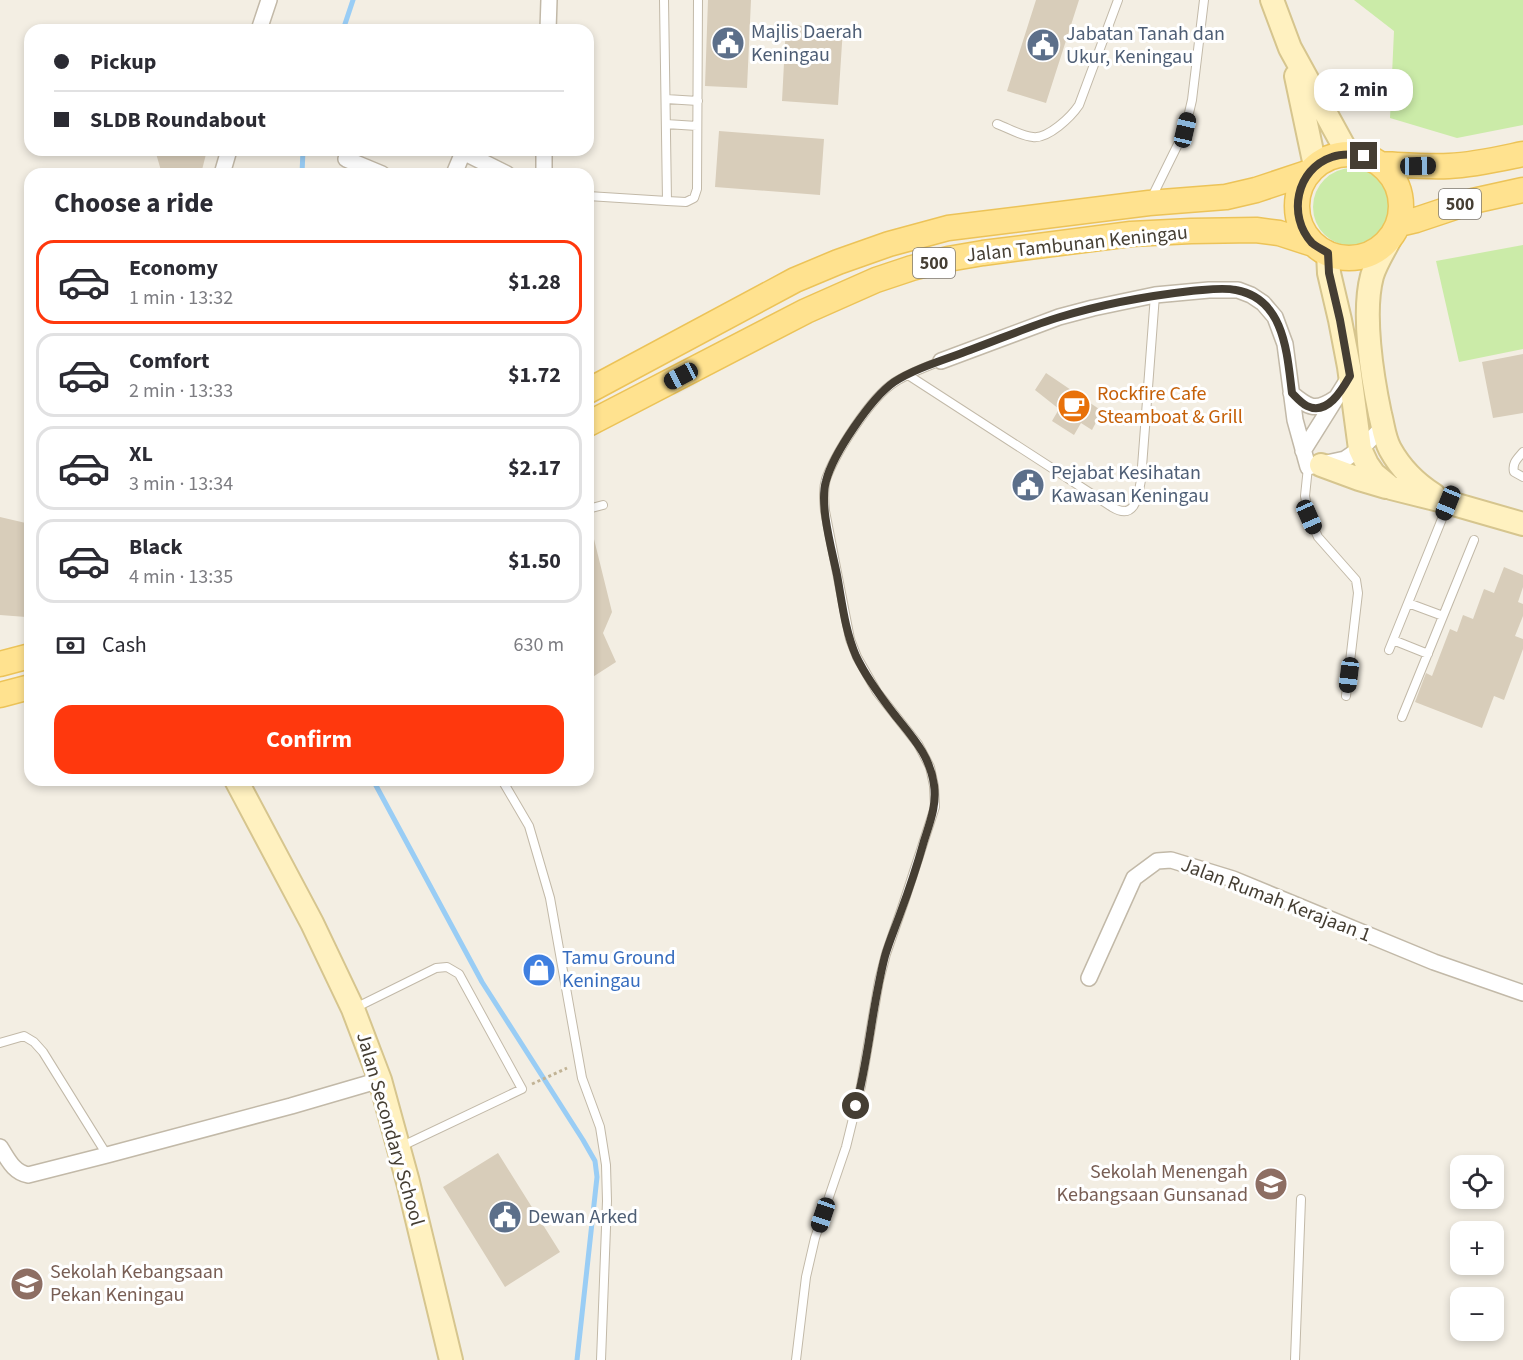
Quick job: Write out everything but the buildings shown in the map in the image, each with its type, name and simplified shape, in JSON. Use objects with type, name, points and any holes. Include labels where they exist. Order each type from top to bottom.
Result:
[{"type":"main road","name":"500","points":[[1312,169],[1330,157],[1348,154],[1364,156],[1380,164],[1418,166],[1451,166],[1523,154]]},
{"type":"main road","points":[[1380,164],[1392,176],[1399,191],[1402,207],[1394,231]]},
{"type":"main road","name":"Jalan Tambunan Keningau","points":[[594,388],[795,280],[889,244],[948,228],[1149,203],[1226,197],[1256,190],[1312,169]]},
{"type":"main road","points":[[1312,169],[1301,185],[1297,201],[1298,216],[1304,231],[1321,249]]},
{"type":"main road","name":"500","points":[[1321,249],[1345,258],[1362,257],[1377,250],[1394,231],[1416,220],[1473,201],[1523,190]]},
{"type":"main road","name":"Jalan Tambunan Keningau","points":[[594,421],[806,311],[876,280],[948,259],[1131,234],[1179,231],[1256,230],[1279,234],[1321,249]]},
{"type":"main road","points":[[0,664],[24,658]]},
{"type":"main road","points":[[0,696],[24,689]]},
{"type":"street","points":[[261,24],[268,0]]},
{"type":"street","points":[[548,24],[549,0]]},
{"type":"street","points":[[1272,0],[1290,48],[1348,154]]},
{"type":"street","points":[[1290,48],[1312,169]]},
{"type":"street","points":[[347,156],[346,159],[368,168]]},
{"type":"street","points":[[472,156],[495,168]]},
{"type":"street","points":[[1394,231],[1371,279],[1368,304],[1373,375],[1389,447],[1407,474],[1418,485],[1445,502]]},
{"type":"street","points":[[1321,249],[1340,320],[1360,449],[1366,464],[1391,488]]},
{"type":"street","points":[[941,361],[1059,317],[1093,308],[1155,296],[1226,289],[1238,290],[1263,303],[1275,317],[1285,344],[1295,420],[1302,451],[1314,466],[1523,524]]},
{"type":"street","points":[[1302,451],[1350,376]]},
{"type":"street","points":[[1292,393],[1312,408],[1320,407],[1336,398]]},
{"type":"street","points":[[1314,466],[1345,459],[1360,449],[1383,427]]},
{"type":"street","name":"Jalan Secondary School","points":[[239,786],[312,922],[353,1009],[380,1080],[451,1360]]},
{"type":"street","name":"Jalan Rumah Kerajaan 1","points":[[1089,978],[1134,878],[1157,861],[1171,860],[1233,879],[1434,962],[1523,993]]},
{"type":"street","points":[[0,1147],[11,1165],[20,1173],[28,1175],[280,1109],[380,1080]]},
{"type":"lane","points":[[664,0],[667,201]]},
{"type":"lane","points":[[594,196],[686,202],[694,198],[697,189],[698,0]]},
{"type":"lane","points":[[997,124],[1025,136],[1041,137],[1072,114],[1078,105],[1118,0]]},
{"type":"lane","points":[[1149,203],[1185,130],[1192,100],[1204,0]]},
{"type":"lane","points":[[666,99],[698,101]]},
{"type":"lane","points":[[666,124],[697,126]]},
{"type":"lane","points":[[908,375],[1112,507],[1120,512],[1127,512],[1138,496],[1141,480],[1155,296]]},
{"type":"lane","points":[[795,1360],[806,1277],[815,1238],[846,1147],[861,1086],[879,981],[935,807],[930,767],[918,744],[877,692],[857,657],[850,639],[823,496],[826,480],[836,457],[880,394],[894,382],[941,361]]},
{"type":"lane","points":[[1523,452],[1513,466],[1514,472],[1523,477]]},
{"type":"lane","points":[[1314,466],[1305,496],[1309,517],[1318,537],[1356,580],[1358,593],[1346,696]]},
{"type":"lane","points":[[1389,650],[1445,502]]},
{"type":"lane","points":[[594,508],[603,506]]},
{"type":"lane","points":[[1402,717],[1474,540]]},
{"type":"lane","points":[[1408,603],[1443,616]]},
{"type":"lane","points":[[1393,640],[1428,654]]},
{"type":"lane","points":[[506,786],[529,826],[550,898],[582,1078],[600,1127],[606,1166],[607,1201],[601,1360]]},
{"type":"lane","points":[[353,1009],[436,968],[447,967],[459,974],[522,1089],[398,1148]]},
{"type":"lane","points":[[0,1043],[24,1036],[34,1042],[49,1061],[107,1155]]},
{"type":"lane","points":[[1295,1360],[1301,1199]]},
{"type":"path","points":[[533,1083],[554,1073]]},
{"type":"green space","points":[[1354,0],[1523,0],[1523,125],[1457,138],[1390,118],[1394,31]]},
{"type":"green space","points":[[1352,168],[1367,171],[1384,185],[1391,207],[1388,222],[1374,239],[1352,246],[1337,243],[1320,229],[1313,207],[1316,192],[1330,175]]},
{"type":"green space","points":[[1523,245],[1523,349],[1459,362],[1436,261]]},
{"type":"waterway","points":[[345,24],[353,0]]},
{"type":"waterway","points":[[302,168],[303,156]]},
{"type":"waterway","points":[[376,786],[482,982],[595,1161],[597,1177],[577,1360]]},
{"type":"place","name":"Majlis Daerah Keningau","points":[[728,43]]},
{"type":"place","name":"Jabatan Tanah dan Ukur, Keningau","points":[[1043,45]]},
{"type":"place","name":"Rockfire Cafe Steamboat & Grill","points":[[1074,406]]},
{"type":"place","name":"Pejabat Kesihatan Kawasan Keningau","points":[[1028,485]]},
{"type":"place","name":"Tamu Ground Keningau","points":[[539,970]]},
{"type":"place","name":"Sekolah Menengah Kebangsaan Gunsanad","points":[[1271,1184]]},
{"type":"place","name":"Dewan Arked","points":[[505,1217]]},
{"type":"place","name":"Sekolah Kebangsaan Pekan Keningau","points":[[27,1284]]},
{"type":"route","points":[[856,1106],[886,954],[935,807],[930,767],[918,744],[877,692],[857,657],[850,639],[823,496],[826,480],[836,457],[880,394],[894,382],[908,375],[1059,317],[1155,296],[1209,290],[1238,290],[1263,303],[1275,317],[1285,344],[1292,393],[1312,408],[1328,403],[1341,392],[1350,376],[1329,273],[1328,253],[1313,244],[1304,231],[1298,216],[1297,201],[1301,185],[1315,166],[1330,157],[1348,154],[1364,156]]}]
